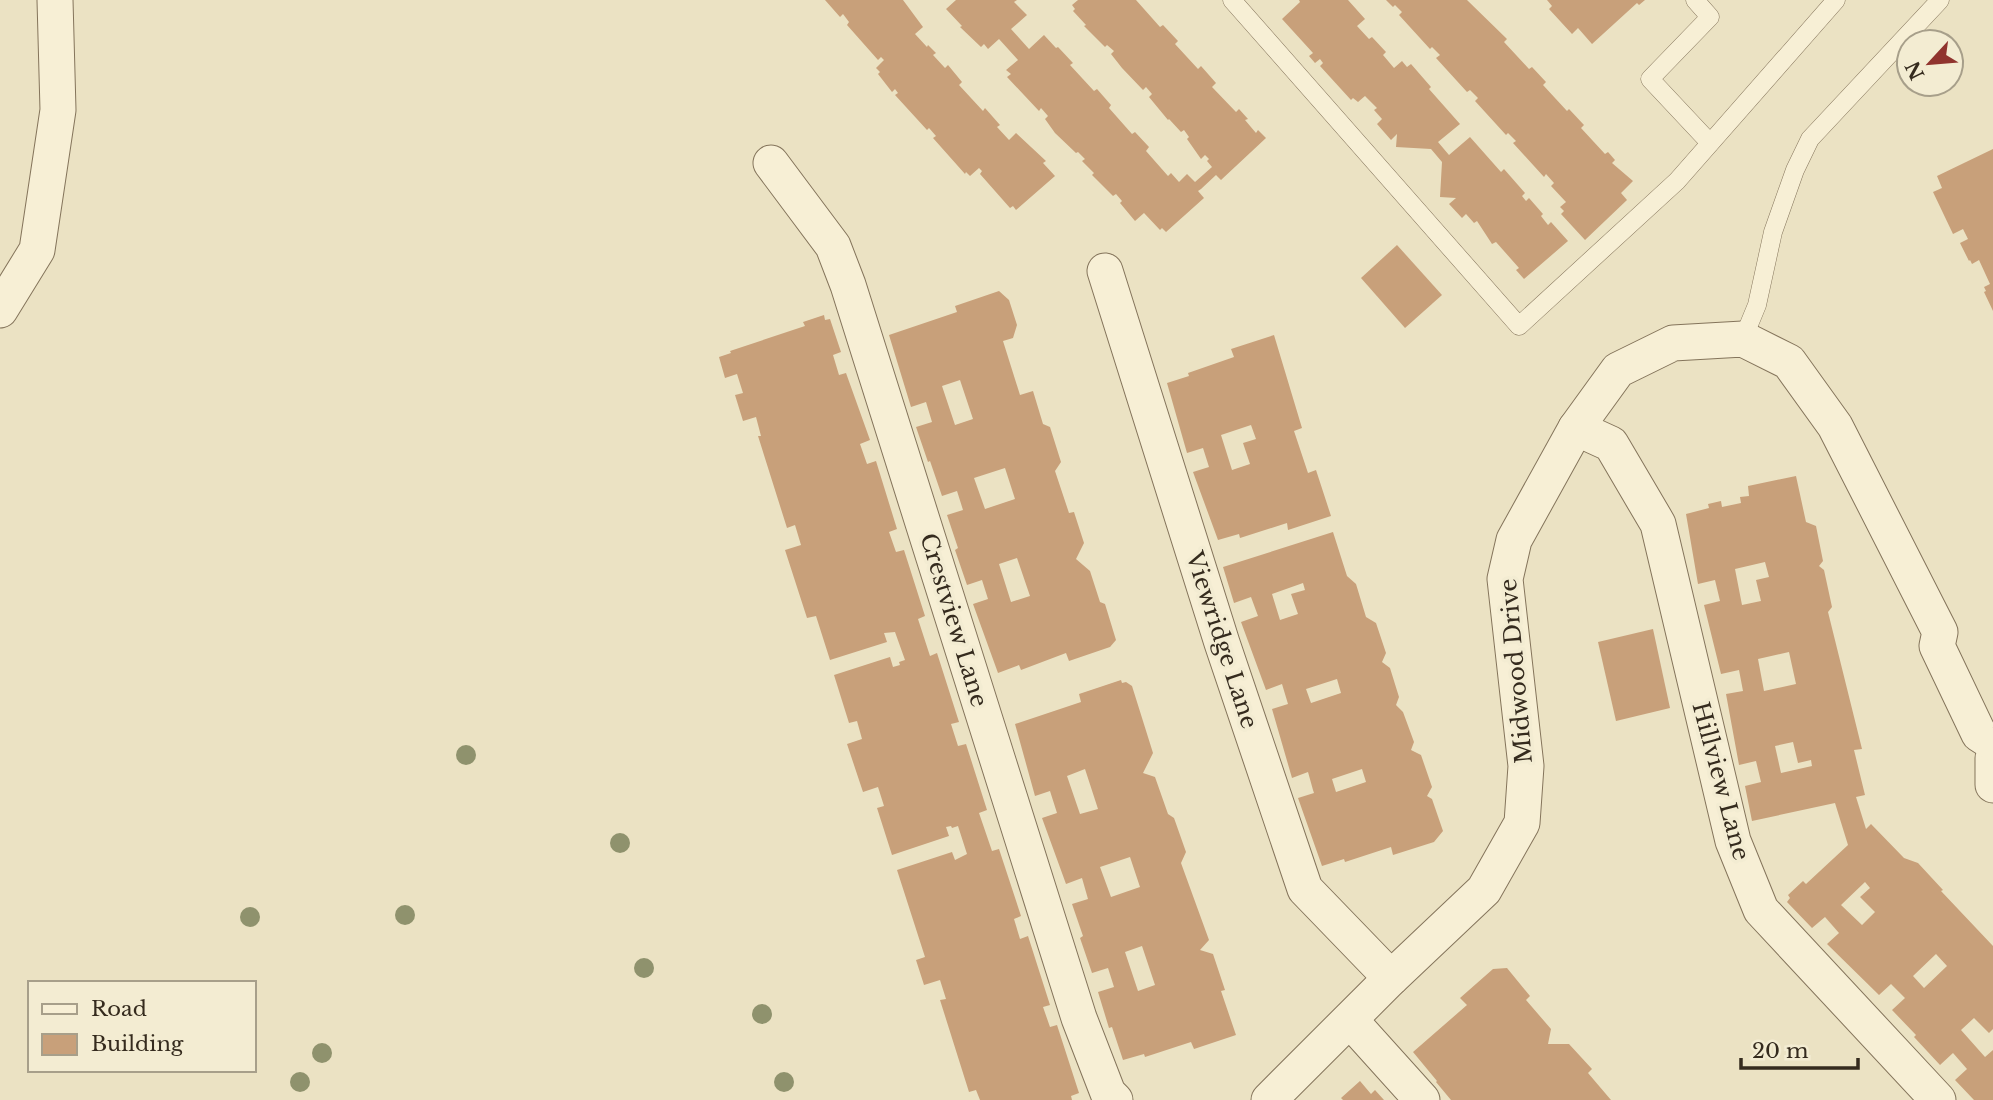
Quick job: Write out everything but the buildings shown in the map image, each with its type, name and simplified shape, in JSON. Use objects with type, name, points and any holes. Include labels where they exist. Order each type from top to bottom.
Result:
[{"type":"street","points":[[0,310],[37,250],[58,110],[54,0]]},
{"type":"street","name":"Crestview Lane","points":[[771,163],[833,246],[848,285],[1079,1018],[1111,1096]]},
{"type":"street","name":"Viewridge Lane","points":[[1105,271],[1222,643],[1305,889],[1391,978]]},
{"type":"street","name":"Midwood Drive","points":[[1269,1100],[1484,890],[1522,822],[1526,766],[1505,579],[1514,540],[1576,428],[1618,370],[1673,343],[1743,339],[1789,362],[1835,426],[1940,632],[1937,646],[1979,734],[1993,744]]},
{"type":"street","name":"Hillview Lane","points":[[1576,428],[1611,444],[1658,524],[1733,841],[1761,910],[1938,1100]]},
{"type":"street","name":"Midwood Drive","points":[[1940,632],[1955,636],[1993,711]]},
{"type":"street","points":[[1993,758],[1993,785]]},
{"type":"street","points":[[1350,1020],[1422,1100]]},
{"type":"lane","points":[[1232,0],[1519,326],[1677,181],[1836,0]]},
{"type":"lane","points":[[1695,0],[1710,16],[1650,79],[1710,143]]},
{"type":"lane","points":[[1743,339],[1758,305],[1773,232],[1795,170],[1810,139],[1940,0]]}]
